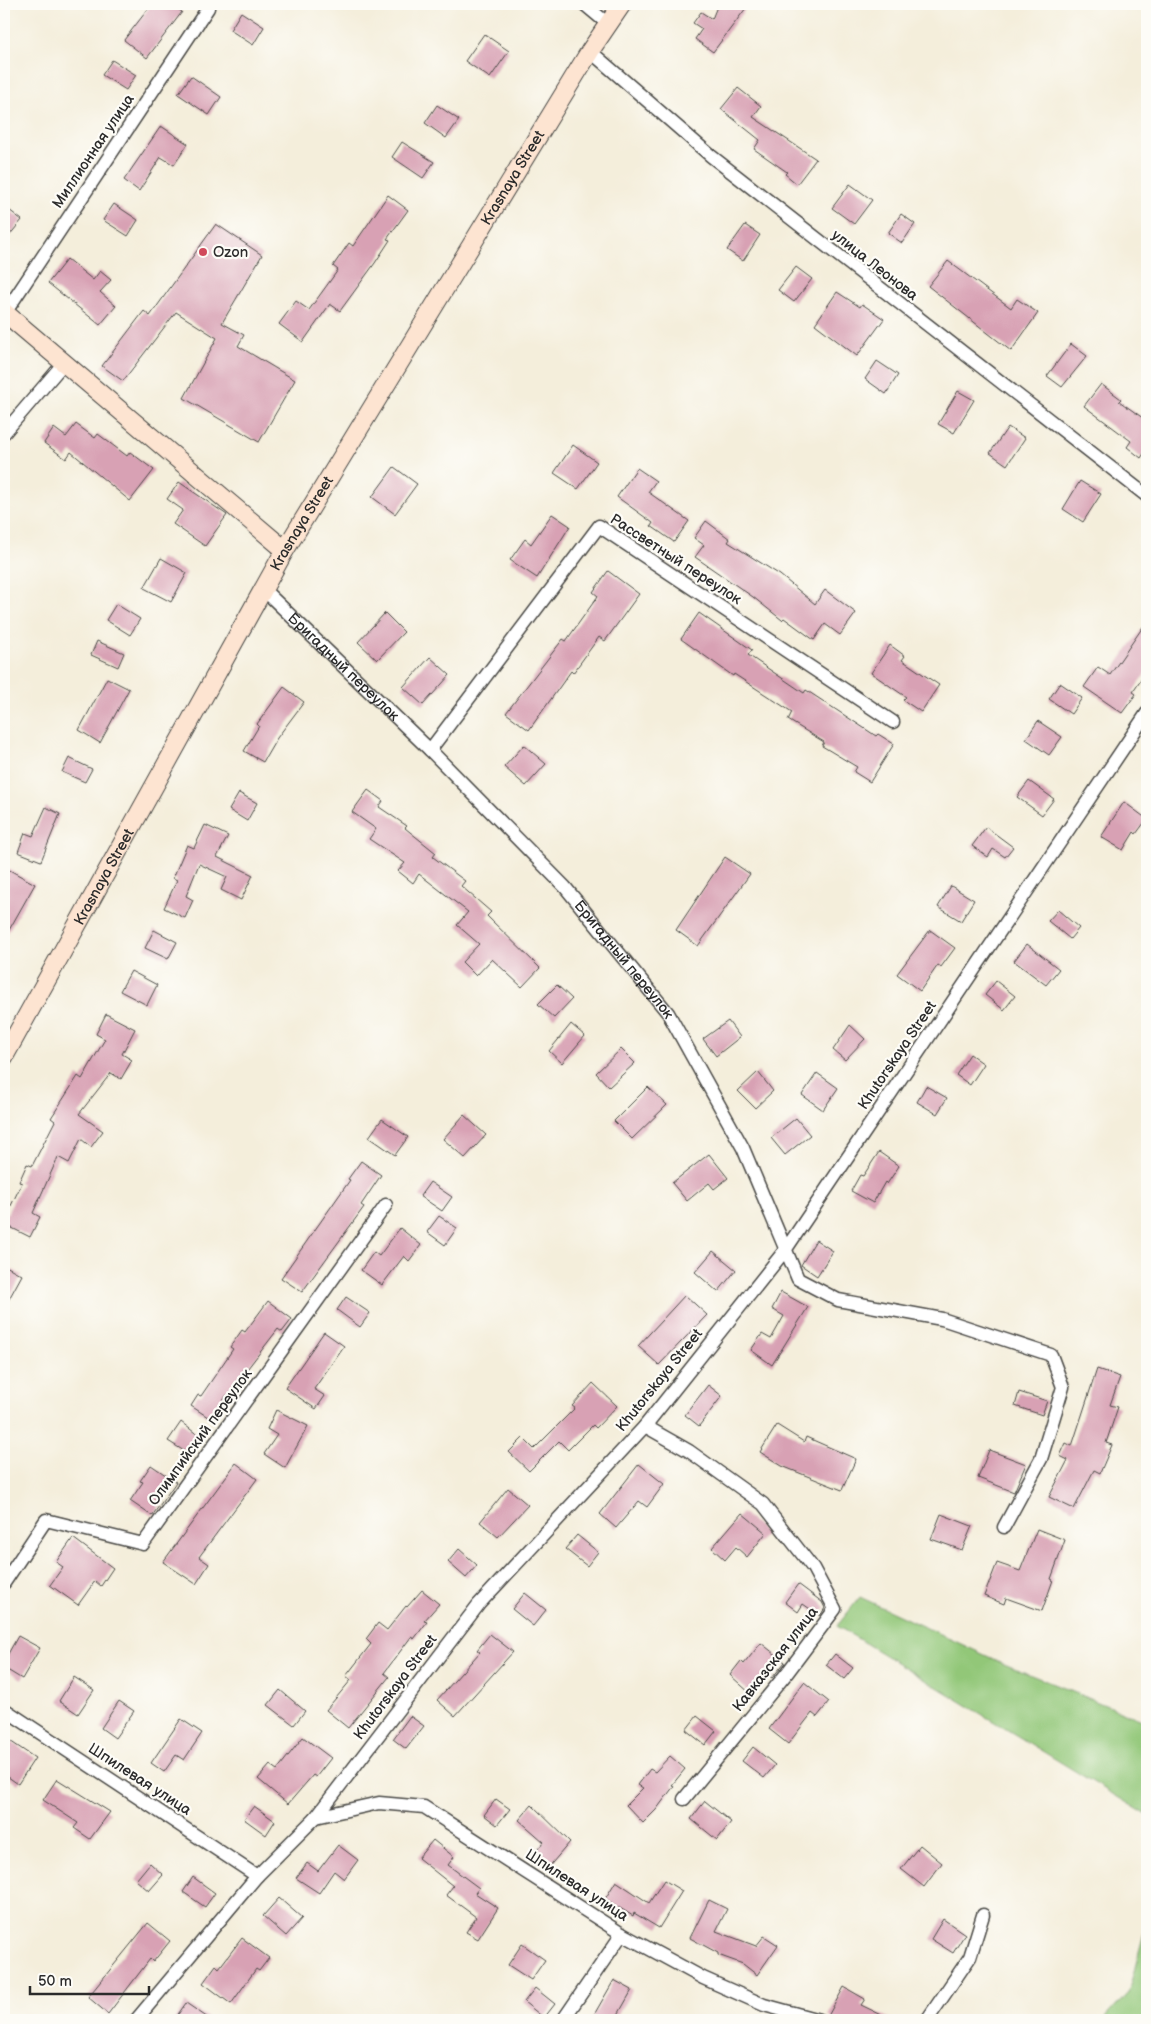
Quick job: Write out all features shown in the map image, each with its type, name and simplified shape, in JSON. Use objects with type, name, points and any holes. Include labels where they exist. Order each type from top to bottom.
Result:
[{"type":"main road","name":"Krasnaya Street","points":[[4,1057],[285,550],[590,51],[622,4]]},
{"type":"main road","points":[[4,312],[63,364],[285,550]]},
{"type":"street","points":[[584,4],[608,24]]},
{"type":"street","name":"Миллионная улица","points":[[4,312],[208,8]]},
{"type":"street","name":"улица Леонова","points":[[590,51],[711,156],[1147,496]]},
{"type":"street","points":[[4,432],[63,364]]},
{"type":"street","name":"Рассветный переулок","points":[[430,750],[599,526],[893,722]]},
{"type":"street","name":"Бригадный переулок","points":[[263,589],[430,750],[565,887],[668,1013],[743,1148],[798,1279],[838,1300],[942,1319],[1052,1356],[1063,1388],[1041,1459],[1004,1527]]},
{"type":"street","name":"Khutorskaya Street","points":[[136,2020],[258,1876],[316,1817],[479,1604],[645,1426],[786,1249],[1147,713]]},
{"type":"street","name":"Олимпийский переулок","points":[[4,1583],[46,1520],[143,1544],[386,1205]]},
{"type":"street","name":"Кавказская улица","points":[[645,1426],[689,1451],[763,1504],[813,1568],[834,1609],[787,1673],[684,1799]]},
{"type":"street","name":"Шпилевая улица","points":[[4,1709],[258,1876]]},
{"type":"street","name":"Шпилевая улица","points":[[316,1817],[379,1803],[424,1807],[622,1934],[703,1978],[755,2001],[819,2020]]},
{"type":"street","points":[[927,2020],[970,1957],[983,1915]]},
{"type":"street","points":[[562,2020],[622,1934]]},
{"type":"green space","points":[[860,1597],[1004,1664],[1147,1722],[1147,1815],[837,1626]]},
{"type":"green space","points":[[1147,1923],[1147,2020],[1104,2020],[1128,1993]]},
{"type":"building","points":[[152,4],[171,4],[182,12],[147,58],[124,40]]},
{"type":"building","points":[[718,4],[749,4],[713,52],[695,39],[702,29],[693,23],[701,12],[712,19]]},
{"type":"building","points":[[241,12],[264,27],[253,45],[230,30]]},
{"type":"building","points":[[484,34],[509,51],[490,78],[465,61]]},
{"type":"building","points":[[112,60],[136,75],[126,90],[102,75]]},
{"type":"building","points":[[191,76],[221,97],[209,115],[178,94]]},
{"type":"building","points":[[738,88],[761,106],[753,117],[816,159],[797,184],[785,174],[787,172],[754,149],[760,140],[721,109]]},
{"type":"building","points":[[437,105],[459,120],[446,138],[425,123]]},
{"type":"building","points":[[161,126],[188,144],[174,165],[161,157],[139,191],[124,180]]},
{"type":"building","points":[[402,142],[434,162],[423,178],[392,157]]},
{"type":"building","points":[[850,184],[872,200],[854,224],[832,208]]},
{"type":"building","points":[[388,195],[408,210],[387,239],[390,240],[375,263],[340,311],[330,304],[303,342],[279,324],[296,301],[309,310],[338,270],[333,266],[349,243],[353,246]]},
{"type":"building","points":[[114,204],[138,220],[128,236],[103,220]]},
{"type":"building","points":[[4,206],[22,220],[4,242]]},
{"type":"building","points":[[901,214],[915,224],[902,243],[888,233]]},
{"type":"building","points":[[216,224],[262,255],[222,323],[244,335],[238,346],[295,380],[259,442],[184,398],[217,338],[176,312],[123,381],[102,366],[144,311],[150,316]]},
{"type":"building","points":[[745,225],[760,235],[743,261],[727,250]]},
{"type":"building","points":[[67,259],[93,280],[100,271],[111,280],[100,292],[116,306],[100,325],[48,283]]},
{"type":"building","points":[[948,261],[1011,308],[1017,299],[1038,313],[1011,351],[928,286]]},
{"type":"building","points":[[796,267],[812,279],[794,302],[778,290]]},
{"type":"building","points":[[837,292],[860,307],[862,304],[884,319],[857,356],[815,324]]},
{"type":"building","points":[[1071,344],[1087,356],[1062,387],[1047,376]]},
{"type":"building","points":[[877,361],[898,375],[886,394],[865,379]]},
{"type":"building","points":[[1101,384],[1121,399],[1119,401],[1147,421],[1147,449],[1141,458],[1127,447],[1131,441],[1084,406]]},
{"type":"building","points":[[958,391],[974,400],[954,433],[938,424]]},
{"type":"building","points":[[76,424],[95,438],[98,434],[127,456],[130,452],[154,470],[130,501],[71,452],[66,459],[44,443],[54,428],[66,437]]},
{"type":"building","points":[[1008,427],[1025,438],[1007,465],[990,453]]},
{"type":"building","points":[[573,445],[597,462],[578,489],[554,473]]},
{"type":"building","points":[[394,467],[417,484],[395,514],[372,497]]},
{"type":"building","points":[[637,468],[656,481],[648,492],[689,521],[674,542],[651,526],[653,523],[617,497]]},
{"type":"building","points":[[1080,481],[1101,494],[1083,522],[1063,509]]},
{"type":"building","points":[[179,482],[227,515],[205,546],[173,524],[183,510],[167,499]]},
{"type":"building","points":[[552,514],[570,526],[537,578],[510,560],[525,539],[531,544]]},
{"type":"building","points":[[706,521],[730,539],[728,542],[780,575],[815,604],[825,590],[856,613],[840,635],[825,624],[814,640],[784,618],[782,620],[753,597],[695,557],[704,545],[694,538]]},
{"type":"building","points":[[161,558],[187,573],[171,602],[144,588]]},
{"type":"building","points":[[608,571],[639,594],[605,641],[599,637],[573,673],[571,671],[529,730],[506,713],[563,639],[566,641],[598,596],[593,592]]},
{"type":"building","points":[[116,604],[140,619],[130,635],[106,620]]},
{"type":"building","points":[[385,613],[404,632],[377,660],[358,642]]},
{"type":"building","points":[[699,613],[752,650],[748,655],[804,693],[806,690],[876,736],[878,734],[894,744],[870,782],[854,772],[857,767],[822,746],[824,742],[788,720],[792,712],[734,674],[733,676],[681,639]]},
{"type":"building","points":[[1147,621],[1147,671],[1133,692],[1136,694],[1122,713],[1084,687],[1098,667],[1110,675]]},
{"type":"building","points":[[97,641],[124,653],[118,667],[91,655]]},
{"type":"building","points":[[890,645],[905,656],[902,660],[939,685],[921,712],[903,700],[906,697],[871,673]]},
{"type":"building","points":[[430,657],[450,675],[423,705],[403,687]]},
{"type":"building","points":[[107,678],[129,689],[100,743],[79,730]]},
{"type":"building","points":[[1060,683],[1082,698],[1071,714],[1049,699]]},
{"type":"building","points":[[284,687],[304,702],[277,738],[263,762],[244,751],[259,726],[257,724]]},
{"type":"building","points":[[1038,721],[1062,737],[1049,755],[1026,739]]},
{"type":"building","points":[[524,745],[546,764],[526,786],[504,767]]},
{"type":"building","points":[[69,758],[92,769],[85,782],[62,772]]},
{"type":"building","points":[[1029,781],[1054,799],[1042,815],[1017,797]]},
{"type":"building","points":[[368,790],[383,801],[379,807],[407,826],[405,828],[436,853],[433,857],[465,881],[461,886],[491,912],[487,916],[540,968],[522,987],[492,959],[476,976],[462,962],[479,944],[457,925],[468,912],[419,874],[413,883],[398,871],[405,863],[369,839],[376,829],[352,812]]},
{"type":"building","points":[[239,793],[257,803],[247,821],[229,810]]},
{"type":"building","points":[[1124,802],[1147,819],[1136,834],[1134,832],[1123,850],[1101,837]]},
{"type":"building","points":[[46,807],[60,814],[41,861],[18,852],[25,833],[33,836]]},
{"type":"building","points":[[205,825],[228,836],[217,857],[253,875],[241,900],[221,890],[227,877],[199,864],[186,896],[193,900],[185,918],[164,908],[177,880],[173,878],[187,845],[194,848]]},
{"type":"building","points":[[986,827],[1013,847],[1005,857],[993,849],[988,857],[972,846]]},
{"type":"building","points":[[725,857],[750,874],[698,946],[676,930]]},
{"type":"building","points":[[4,867],[35,884],[4,939]]},
{"type":"building","points":[[951,886],[974,900],[961,921],[938,907]]},
{"type":"building","points":[[1058,910],[1079,928],[1070,939],[1048,921]]},
{"type":"building","points":[[154,930],[177,942],[168,959],[145,948]]},
{"type":"building","points":[[930,930],[955,948],[941,967],[938,965],[920,991],[897,974]]},
{"type":"building","points":[[1027,944],[1059,969],[1046,985],[1014,961]]},
{"type":"building","points":[[131,971],[157,985],[147,1005],[120,991]]},
{"type":"building","points":[[996,981],[1015,996],[1004,1010],[985,995]]},
{"type":"building","points":[[557,985],[572,999],[554,1018],[538,1004]]},
{"type":"building","points":[[106,1014],[135,1029],[122,1054],[132,1060],[121,1079],[111,1073],[79,1114],[103,1131],[91,1147],[81,1139],[69,1163],[58,1157],[33,1213],[40,1217],[30,1237],[4,1224],[4,1220],[22,1183],[19,1182],[27,1164],[32,1166],[55,1121],[51,1118],[78,1076],[82,1079],[105,1039],[96,1034]]},
{"type":"building","points":[[728,1021],[740,1037],[716,1056],[703,1039]]},
{"type":"building","points":[[571,1024],[585,1036],[562,1063],[549,1051]]},
{"type":"building","points":[[850,1025],[865,1039],[845,1060],[833,1050]]},
{"type":"building","points":[[621,1049],[635,1063],[609,1087],[596,1073]]},
{"type":"building","points":[[970,1054],[984,1064],[970,1085],[956,1075]]},
{"type":"building","points":[[758,1072],[773,1091],[755,1108],[738,1091]]},
{"type":"building","points":[[817,1073],[838,1088],[823,1110],[802,1095]]},
{"type":"building","points":[[926,1086],[947,1098],[937,1114],[917,1102]]},
{"type":"building","points":[[648,1087],[667,1105],[632,1139],[614,1121]]},
{"type":"building","points":[[464,1115],[486,1135],[465,1158],[443,1139]]},
{"type":"building","points":[[796,1118],[810,1135],[785,1155],[771,1138]]},
{"type":"building","points":[[382,1119],[408,1137],[395,1155],[369,1137]]},
{"type":"building","points":[[879,1152],[899,1166],[887,1184],[885,1182],[873,1203],[851,1191],[860,1175],[863,1176]]},
{"type":"building","points":[[709,1154],[728,1178],[714,1189],[709,1183],[687,1201],[672,1183]]},
{"type":"building","points":[[361,1161],[381,1175],[361,1205],[364,1207],[302,1292],[281,1278],[350,1180],[348,1179]]},
{"type":"building","points":[[430,1182],[452,1197],[442,1211],[420,1196]]},
{"type":"building","points":[[439,1216],[457,1228],[445,1245],[427,1232]]},
{"type":"building","points":[[400,1228],[421,1245],[409,1261],[404,1256],[382,1285],[361,1270],[374,1252],[379,1256]]},
{"type":"building","points":[[816,1240],[833,1251],[817,1276],[801,1265]]},
{"type":"building","points":[[713,1251],[736,1270],[718,1292],[695,1272]]},
{"type":"building","points":[[4,1265],[22,1275],[4,1308]]},
{"type":"building","points":[[781,1292],[808,1307],[772,1365],[751,1350],[762,1334],[771,1339],[784,1316],[772,1309]]},
{"type":"building","points":[[685,1295],[707,1315],[659,1365],[638,1346]]},
{"type":"building","points":[[346,1297],[370,1313],[360,1327],[337,1310]]},
{"type":"building","points":[[268,1301],[292,1319],[282,1332],[278,1329],[241,1377],[245,1379],[232,1398],[227,1395],[211,1419],[191,1406],[198,1395],[201,1396],[233,1349],[230,1347],[242,1330],[245,1332]]},
{"type":"building","points":[[324,1332],[344,1346],[314,1389],[325,1396],[316,1409],[285,1388]]},
{"type":"building","points":[[1097,1369],[1120,1377],[1110,1405],[1118,1407],[1106,1443],[1112,1445],[1100,1473],[1094,1470],[1074,1509],[1049,1497],[1068,1460],[1060,1456],[1066,1443],[1072,1446]]},
{"type":"building","points":[[593,1383],[617,1406],[596,1428],[593,1425],[568,1450],[559,1441],[529,1471],[509,1452],[523,1438],[534,1449],[575,1408],[572,1406]]},
{"type":"building","points":[[708,1385],[722,1396],[699,1426],[685,1415]]},
{"type":"building","points":[[1019,1392],[1047,1401],[1042,1415],[1015,1406]]},
{"type":"building","points":[[276,1410],[308,1426],[285,1468],[264,1454],[277,1435],[267,1429]]},
{"type":"building","points":[[181,1422],[199,1436],[189,1454],[168,1441]]},
{"type":"building","points":[[777,1425],[804,1442],[806,1437],[856,1459],[842,1490],[782,1466],[760,1452]]},
{"type":"building","points":[[989,1450],[1026,1464],[1014,1492],[978,1478]]},
{"type":"building","points":[[236,1463],[257,1479],[199,1557],[209,1564],[196,1584],[163,1562]]},
{"type":"building","points":[[639,1464],[664,1484],[647,1507],[639,1501],[616,1528],[600,1514]]},
{"type":"building","points":[[151,1465],[176,1482],[152,1516],[130,1501],[143,1482],[140,1481]]},
{"type":"building","points":[[508,1488],[528,1505],[498,1537],[480,1522]]},
{"type":"building","points":[[742,1513],[766,1533],[747,1557],[736,1547],[725,1560],[712,1548]]},
{"type":"building","points":[[941,1514],[972,1526],[962,1550],[931,1539]]},
{"type":"building","points":[[1037,1529],[1065,1540],[1042,1611],[1006,1598],[1004,1604],[984,1596],[997,1563],[1020,1571]]},
{"type":"building","points":[[577,1535],[598,1552],[587,1566],[565,1549]]},
{"type":"building","points":[[73,1538],[113,1568],[101,1586],[95,1581],[78,1605],[50,1585],[63,1567],[56,1562]]},
{"type":"building","points":[[459,1549],[477,1565],[466,1578],[448,1562]]},
{"type":"building","points":[[798,1584],[822,1602],[825,1608],[820,1616],[803,1604],[798,1612],[785,1602]]},
{"type":"building","points":[[422,1590],[439,1604],[424,1621],[427,1622],[414,1639],[411,1637],[384,1673],[389,1677],[348,1728],[326,1710],[351,1680],[346,1676],[371,1644],[366,1639],[378,1623],[387,1630],[406,1606]]},
{"type":"building","points":[[525,1593],[546,1610],[533,1626],[512,1609]]},
{"type":"building","points":[[490,1634],[513,1652],[455,1716],[437,1700],[480,1652],[477,1650]]},
{"type":"building","points":[[18,1636],[40,1648],[22,1679],[4,1668],[4,1661]]},
{"type":"building","points":[[761,1643],[785,1662],[772,1678],[768,1675],[751,1694],[730,1675],[741,1661],[744,1664]]},
{"type":"building","points":[[835,1654],[853,1668],[844,1679],[826,1665]]},
{"type":"building","points":[[74,1677],[94,1690],[78,1714],[59,1701]]},
{"type":"building","points":[[804,1682],[829,1702],[817,1717],[812,1713],[788,1744],[769,1729]]},
{"type":"building","points":[[280,1690],[305,1711],[294,1725],[268,1705]]},
{"type":"building","points":[[119,1701],[134,1711],[115,1738],[101,1728]]},
{"type":"building","points":[[410,1716],[424,1726],[406,1749],[393,1739]]},
{"type":"building","points":[[697,1716],[716,1731],[705,1745],[686,1730]]},
{"type":"building","points":[[181,1719],[202,1733],[184,1760],[176,1755],[164,1772],[151,1763]]},
{"type":"building","points":[[4,1737],[35,1758],[18,1784],[4,1774]]},
{"type":"building","points":[[303,1737],[331,1758],[316,1777],[313,1775],[288,1804],[258,1779],[270,1765],[277,1770]]},
{"type":"building","points":[[753,1747],[775,1765],[764,1778],[742,1761]]},
{"type":"building","points":[[670,1756],[685,1769],[656,1810],[643,1823],[626,1805],[643,1788],[638,1785],[650,1769],[655,1772]]},
{"type":"building","points":[[57,1779],[110,1812],[90,1839],[74,1828],[78,1823],[43,1800]]},
{"type":"building","points":[[496,1799],[510,1809],[497,1825],[484,1815]]},
{"type":"building","points":[[705,1801],[731,1822],[717,1840],[691,1819]]},
{"type":"building","points":[[532,1805],[570,1842],[547,1869],[532,1856],[544,1842],[519,1820]]},
{"type":"building","points":[[254,1806],[275,1821],[266,1835],[244,1819]]},
{"type":"building","points":[[433,1840],[454,1857],[448,1865],[479,1888],[475,1893],[498,1908],[478,1939],[466,1932],[476,1917],[446,1895],[453,1886],[418,1858]]},
{"type":"building","points":[[338,1845],[358,1860],[344,1879],[334,1871],[319,1893],[296,1878],[307,1863],[318,1871]]},
{"type":"building","points":[[920,1845],[942,1863],[924,1887],[901,1869]]},
{"type":"building","points":[[150,1863],[163,1875],[149,1891],[136,1880]]},
{"type":"building","points":[[193,1877],[215,1893],[205,1907],[183,1892]]},
{"type":"building","points":[[664,1880],[682,1891],[659,1928],[634,1913],[633,1916],[605,1899],[616,1881],[649,1903]]},
{"type":"building","points":[[279,1898],[302,1918],[286,1936],[263,1916]]},
{"type":"building","points":[[709,1900],[727,1909],[716,1931],[756,1946],[764,1936],[778,1945],[757,1975],[743,1964],[718,1955],[718,1953],[690,1938]]},
{"type":"building","points":[[943,1919],[965,1934],[953,1953],[931,1939]]},
{"type":"building","points":[[148,1923],[170,1941],[153,1962],[150,1959],[108,2014],[88,1997]]},
{"type":"building","points":[[242,1938],[269,1958],[259,1971],[256,1969],[231,2004],[203,1983],[216,1965],[219,1968]]},
{"type":"building","points":[[522,1944],[545,1960],[531,1980],[508,1965]]},
{"type":"building","points":[[614,1980],[632,1990],[615,2020],[591,2020]]},
{"type":"building","points":[[844,1987],[865,1999],[861,2005],[892,2020],[835,2020],[828,2016]]},
{"type":"building","points":[[535,1988],[555,2004],[544,2018],[524,2002]]},
{"type":"building","points":[[186,2003],[211,2020],[174,2020]]},
{"type":"place","name":"Ozon","points":[[203,252]]}]
